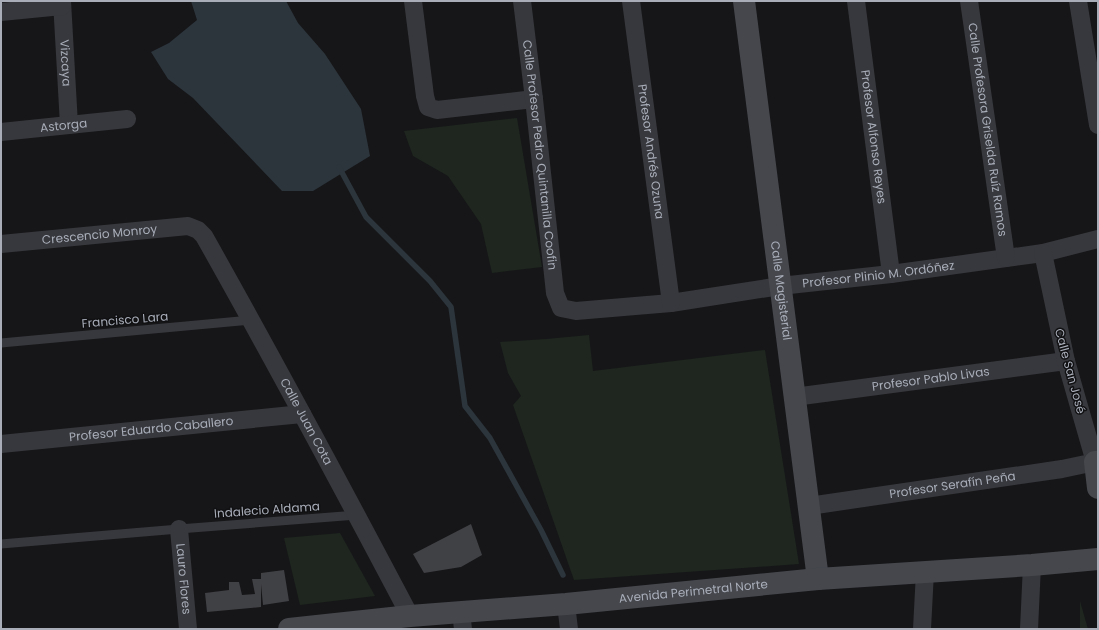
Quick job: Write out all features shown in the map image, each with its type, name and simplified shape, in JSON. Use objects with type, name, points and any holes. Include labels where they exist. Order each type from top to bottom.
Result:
[{"type":"street","points":[[413,1],[425,96],[428,107],[437,110],[534,99]]},
{"type":"street","name":"Calle Profesor Pedro Quintanilla Coofin","points":[[522,1],[555,294],[561,308]]},
{"type":"street","name":"Profesor Andrés Ozuna","points":[[631,1],[671,303]]},
{"type":"street","name":"Calle Magisterial","points":[[744,1],[818,579]]},
{"type":"street","name":"Profesor Alfonso Reyes","points":[[856,1],[891,274]]},
{"type":"street","name":"Calle Profesora Griselda Ruíz Ramos","points":[[969,1],[1006,258]]},
{"type":"street","points":[[1078,1],[1098,124]]},
{"type":"street","points":[[1,12],[62,4]]},
{"type":"street","name":"Vizcaya","points":[[62,4],[68,125]]},
{"type":"street","name":"Astorga","points":[[1,132],[127,119]]},
{"type":"street","name":"Crescencio Monroy","points":[[1,244],[188,226],[198,230]]},
{"type":"street","name":"Calle Juan Cota","points":[[198,230],[204,236],[251,320],[410,616]]},
{"type":"street","name":"Profesor Plinio M. Ordóñez","points":[[561,308],[576,311],[671,303],[780,286],[891,274],[1043,253],[1098,239]]},
{"type":"street","name":"Calle San José","points":[[1043,253],[1066,361],[1097,462],[1098,488]]},
{"type":"street","name":"Profesor Pablo Livas","points":[[794,397],[1066,361]]},
{"type":"street","name":"Profesor Eduardo Caballero","points":[[1,444],[302,414]]},
{"type":"street","name":"Profesor Serafín Peña","points":[[808,506],[1054,470],[1097,462]]},
{"type":"street","name":"Lauro Flores","points":[[179,529],[188,629]]},
{"type":"street","name":"Avenida Perimetral Norte","points":[[289,629],[358,625],[410,616],[462,620],[566,604],[818,579],[1032,565],[1098,559]]},
{"type":"street","points":[[1029,629],[1032,565]]},
{"type":"street","points":[[922,629],[925,572]]},
{"type":"street","points":[[566,604],[569,629]]},
{"type":"lane","name":"Francisco Lara","points":[[1,343],[251,320]]},
{"type":"lane","name":"Indalecio Aldama","points":[[1,544],[357,515]]},
{"type":"shaded area","points":[[191,1],[286,1],[298,23],[325,54],[361,109],[370,156],[313,191],[282,191],[193,98],[168,79],[151,52],[169,43],[197,20]]},
{"type":"shaded area","points":[[517,118],[542,267],[492,273],[481,224],[448,176],[413,156],[404,131]]},
{"type":"shaded area","points":[[589,335],[593,371],[765,350],[799,564],[574,580],[513,405],[521,396],[508,373],[500,342]]},
{"type":"shaded area","points":[[340,533],[375,596],[300,605],[284,538]]},
{"type":"shaded area","points":[[1080,601],[1088,629],[1080,629]]},
{"type":"building","points":[[471,524],[482,555],[461,567],[424,573],[413,554]]},
{"type":"building","points":[[284,570],[289,601],[263,605],[261,584],[261,607],[207,612],[205,593],[229,590],[229,582],[239,582],[242,595],[255,594],[252,579],[261,579],[261,573]]},
{"type":"waterway","points":[[339,167],[366,217],[430,281],[451,307],[465,406],[490,438],[541,530],[563,575]]}]
